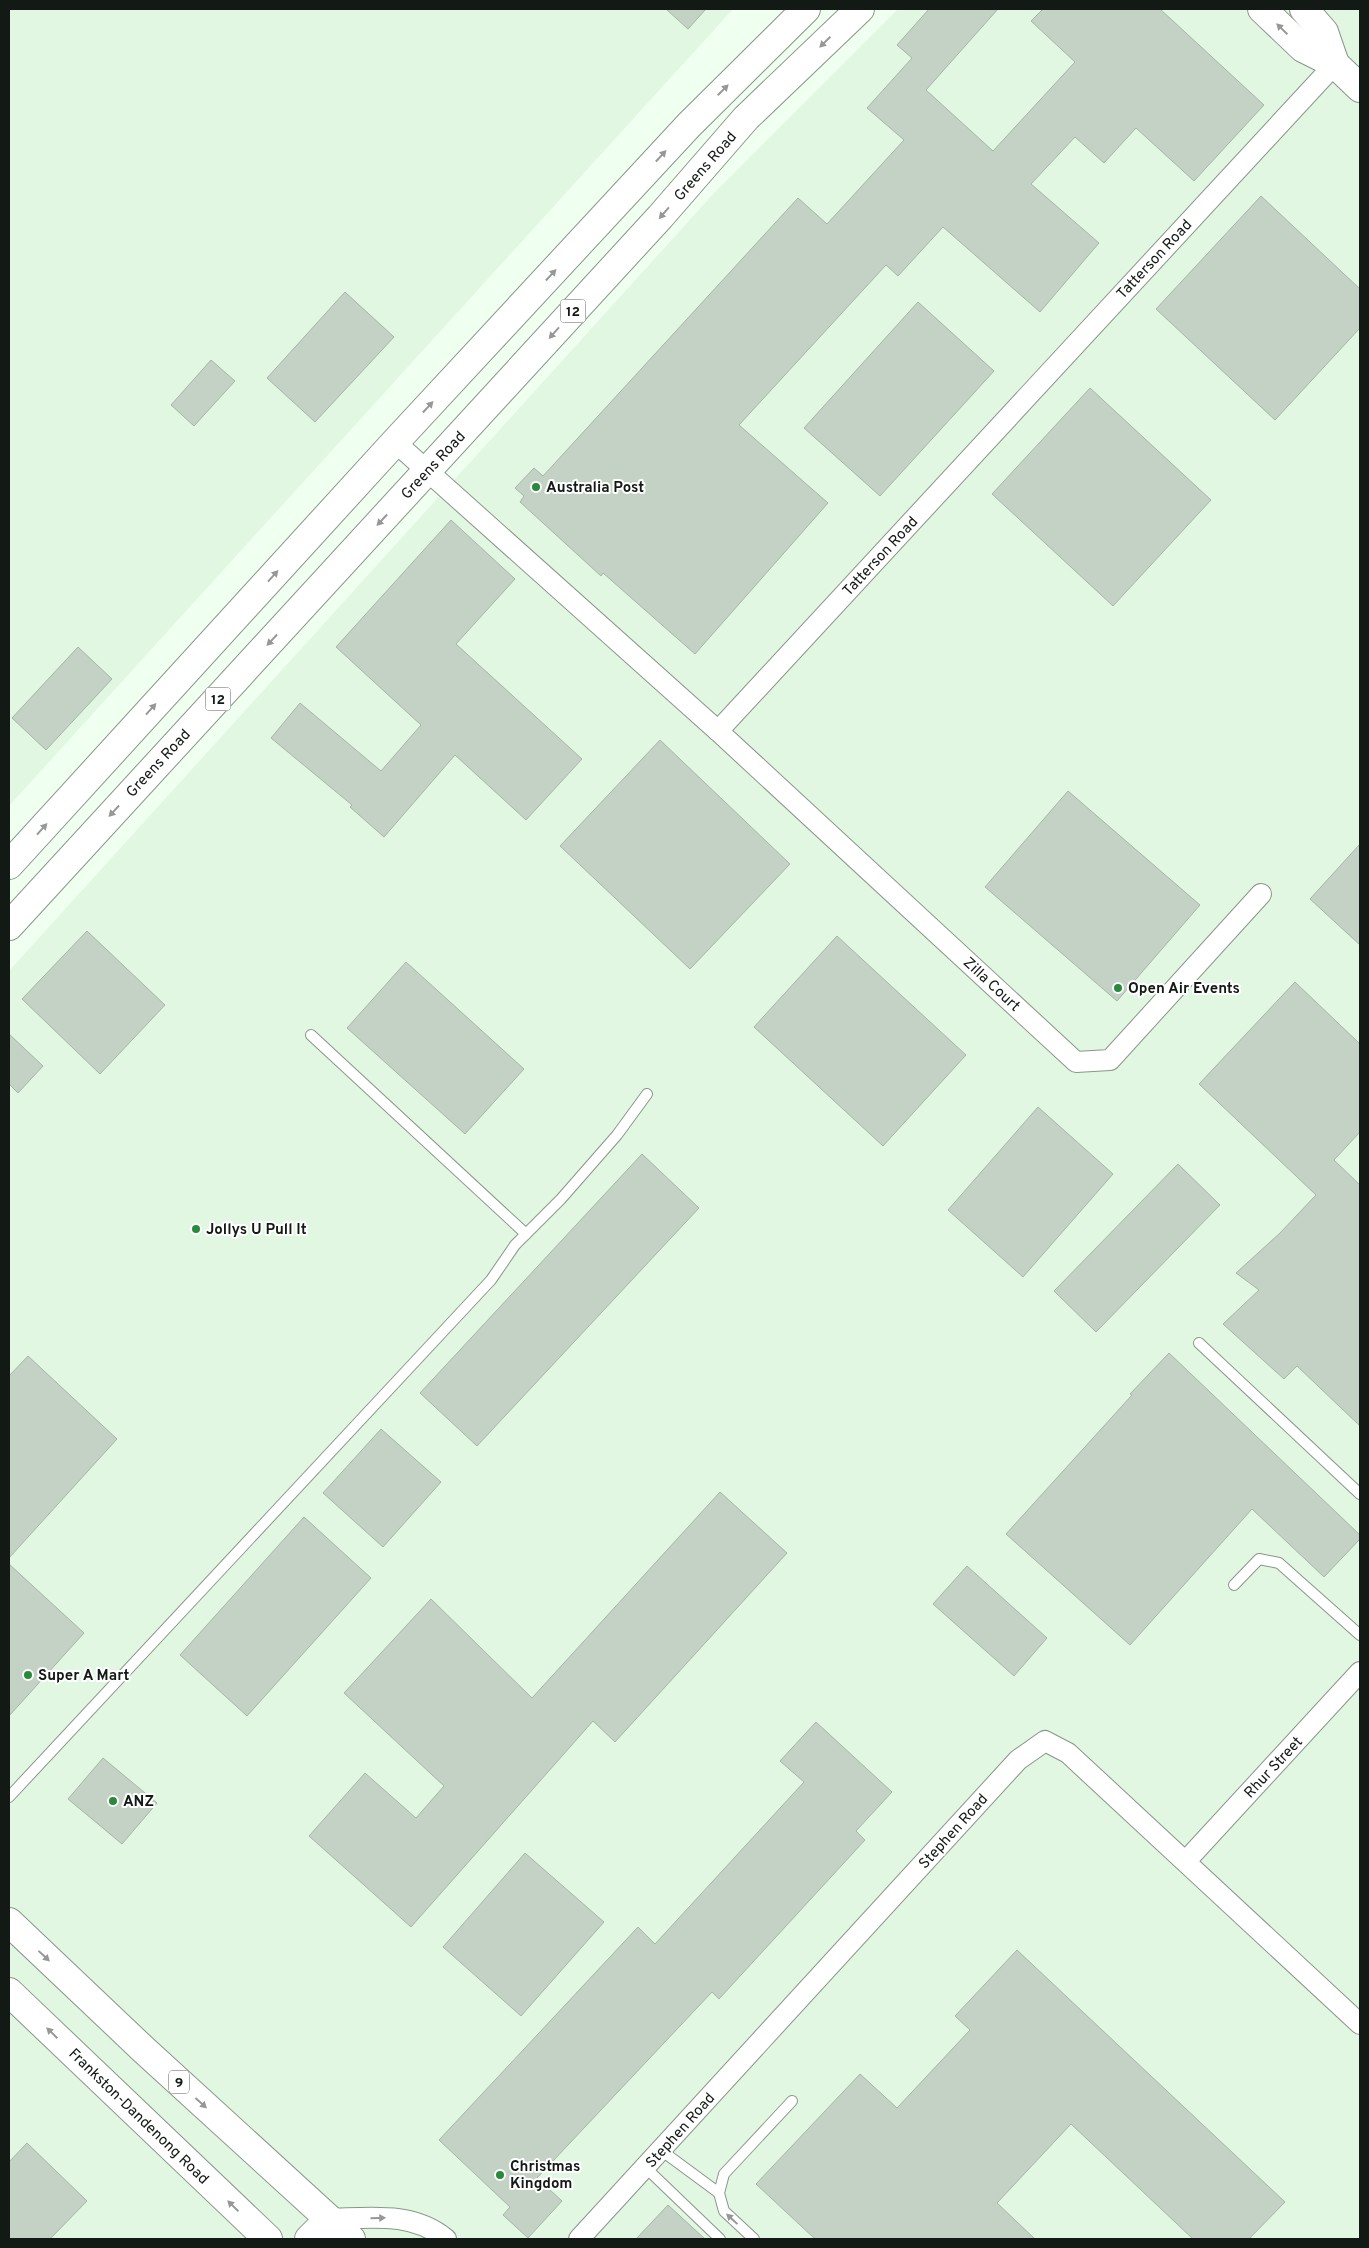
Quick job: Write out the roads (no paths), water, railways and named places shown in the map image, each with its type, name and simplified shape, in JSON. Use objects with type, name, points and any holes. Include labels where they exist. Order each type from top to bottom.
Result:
[{"type":"main road","points":[[9,865],[395,442],[690,125],[806,9]]},
{"type":"main road","name":"Greens Road","points":[[9,926],[660,218],[746,118],[860,9]]},
{"type":"main road","points":[[1262,9],[1303,48],[1335,64],[1360,88]]},
{"type":"main road","points":[[1304,9],[1324,32],[1335,64]]},
{"type":"main road","points":[[690,125],[718,150]]},
{"type":"main road","name":"9","points":[[9,1922],[144,2050],[351,2239]]},
{"type":"main road","name":"Frankston-Dandenong Road","points":[[9,1992],[268,2239]]},
{"type":"main road","points":[[309,2239],[329,2219]]},
{"type":"street","name":"Tatterson Road","points":[[718,731],[1335,64]]},
{"type":"street","points":[[395,442],[718,731]]},
{"type":"street","name":"Zilla Court","points":[[718,731],[1076,1062],[1110,1060],[1261,894]]},
{"type":"street","name":"Rhur Street","points":[[1186,1861],[1360,1672]]},
{"type":"street","name":"Stephen Road","points":[[579,2239],[662,2151],[1018,1760],[1045,1741],[1068,1753],[1360,2024]]},
{"type":"street","points":[[329,2219],[409,2220],[426,2226],[446,2239]]},
{"type":"lane","points":[[311,1035],[526,1234]]},
{"type":"lane","points":[[9,1797],[491,1280],[515,1244],[561,1200],[617,1135],[647,1094]]},
{"type":"lane","points":[[1199,1344],[1360,1494]]},
{"type":"lane","points":[[1234,1585],[1260,1559],[1279,1563],[1360,1635]]},
{"type":"lane","points":[[754,2239],[724,2211],[719,2193],[724,2174],[792,2101]]},
{"type":"lane","points":[[662,2151],[719,2193]]},
{"type":"lane","points":[[646,2168],[720,2239]]},
{"type":"place","name":"Australia Post","points":[[536,487]]},
{"type":"place","name":"Open Air Events","points":[[1118,988]]},
{"type":"place","name":"Jollys U Pull It","points":[[196,1229]]},
{"type":"place","name":"Super A Mart","points":[[28,1675]]},
{"type":"place","name":"ANZ","points":[[113,1801]]},
{"type":"place","name":"Christmas Kingdom","points":[[500,2175]]}]
